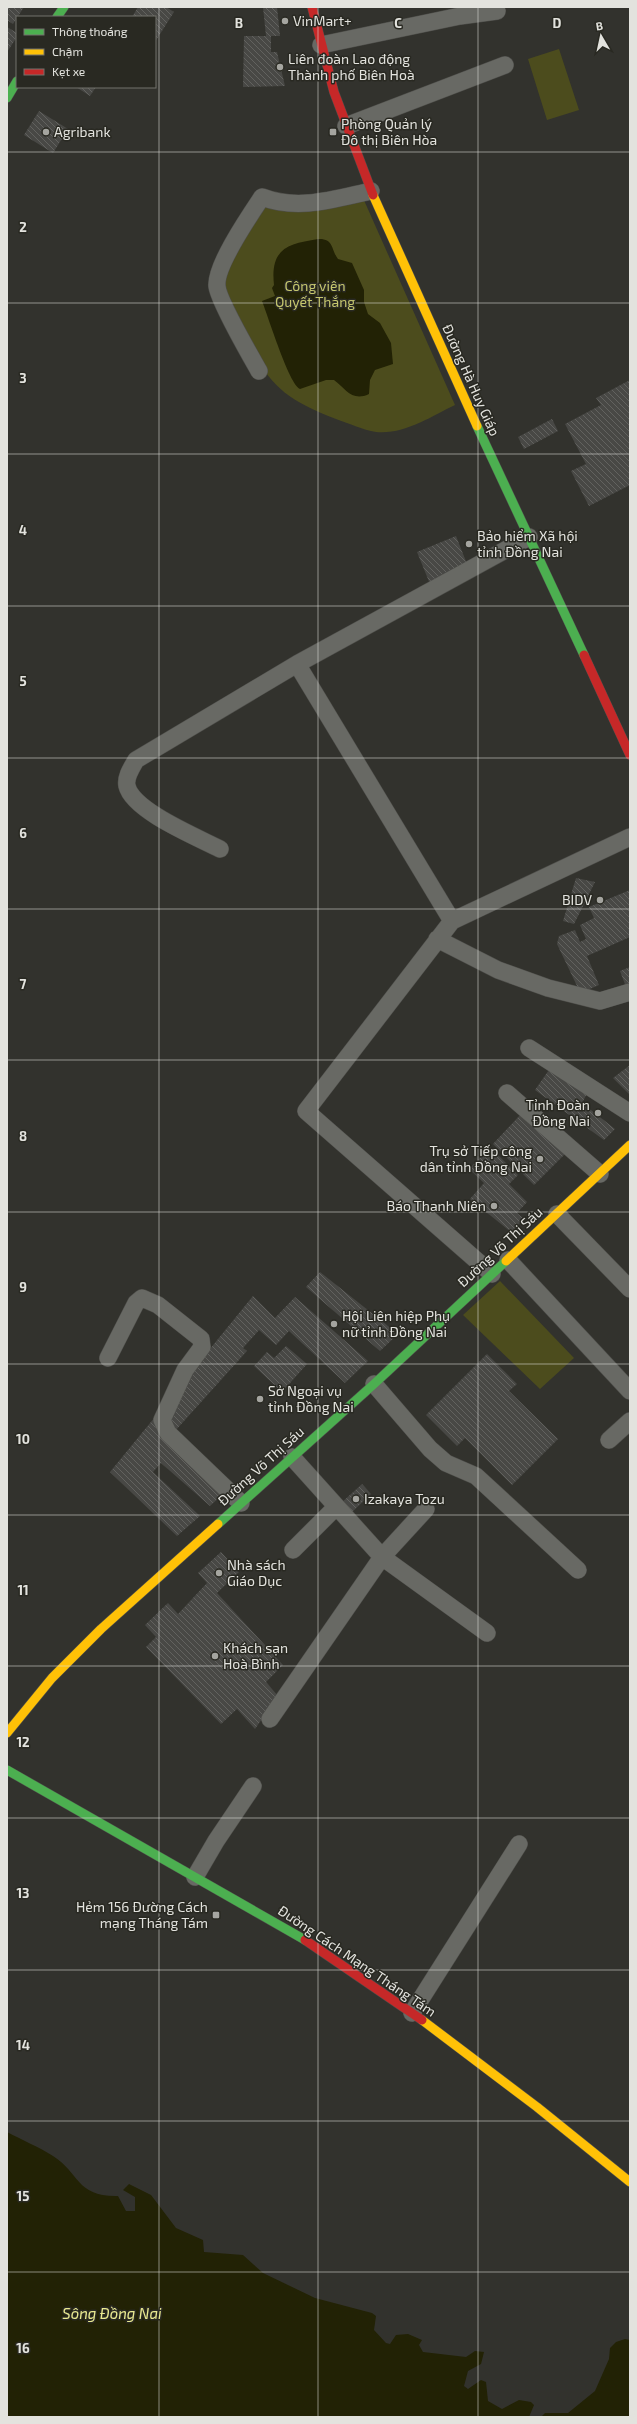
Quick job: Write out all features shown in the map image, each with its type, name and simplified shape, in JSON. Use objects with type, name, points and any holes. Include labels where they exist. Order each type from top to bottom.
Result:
[{"type":"main road","points":[[58,16],[64,7]]},
{"type":"main road","name":"Đường Hà Huy Giáp","points":[[312,7],[321,45],[346,126],[371,191],[630,755]]},
{"type":"main road","points":[[7,98],[16,83]]},
{"type":"main road","name":"Đường Võ Thị Sáu","points":[[7,1733],[70,1659],[374,1384],[630,1145]]},
{"type":"main road","name":"Đường Cách Mạng Tháng Tám","points":[[7,1770],[307,1941],[412,2013],[537,2107],[630,2182]]},
{"type":"street","points":[[321,45],[460,16],[497,11]]},
{"type":"street","points":[[346,126],[505,65]]},
{"type":"street","points":[[259,371],[217,286],[221,267],[248,217],[262,197],[279,203],[299,205],[371,191]]},
{"type":"street","points":[[220,849],[142,806],[132,797],[127,785],[130,770],[136,760],[297,664],[529,537]]},
{"type":"street","points":[[297,664],[452,921]]},
{"type":"street","points":[[492,1274],[306,1111],[452,921],[630,836]]},
{"type":"street","points":[[437,939],[498,970],[548,988],[600,1001],[630,992]]},
{"type":"street","points":[[529,1048],[630,1113]]},
{"type":"street","points":[[507,1093],[600,1174]]},
{"type":"street","points":[[557,1214],[630,1289]]},
{"type":"street","points":[[508,1260],[630,1392]]},
{"type":"street","points":[[108,1358],[136,1303],[142,1298],[158,1305],[202,1339],[202,1348],[185,1370],[162,1420],[168,1433],[241,1503]]},
{"type":"street","points":[[374,1384],[430,1449],[446,1463],[476,1476],[578,1570]]},
{"type":"street","points":[[609,1440],[630,1421]]},
{"type":"street","points":[[292,1457],[382,1557],[487,1633]]},
{"type":"street","points":[[292,1550],[336,1507]]},
{"type":"street","points":[[270,1719],[382,1557],[426,1509]]},
{"type":"street","points":[[195,1877],[216,1841],[253,1786]]},
{"type":"street","points":[[412,2013],[519,1844]]},
{"type":"green space","points":[[559,49],[579,110],[547,120],[528,59]]},
{"type":"green space","name":"Công viên Quyết Thắng","points":[[363,198],[455,405],[417,424],[397,431],[376,432],[361,428],[316,411],[287,394],[266,373],[257,360],[226,304],[222,290],[223,279],[231,256],[265,201]]},
{"type":"green space","points":[[500,1281],[574,1358],[540,1389],[463,1315]]},
{"type":"water","points":[[318,239],[327,240],[330,243],[338,259],[352,263],[364,290],[364,302],[368,314],[380,323],[391,343],[393,364],[375,370],[370,380],[369,394],[363,396],[350,393],[334,380],[326,380],[300,389],[290,375],[262,301],[275,296],[272,288],[274,285],[275,263],[283,250],[298,243]]},
{"type":"water","name":"Sông Đồng Nai","points":[[7,2132],[53,2156],[69,2170],[80,2183],[94,2193],[118,2196],[126,2211],[135,2211],[135,2197],[123,2190],[129,2184],[151,2195],[176,2228],[203,2240],[204,2252],[243,2255],[263,2273],[315,2298],[372,2313],[376,2316],[374,2330],[386,2343],[390,2344],[396,2335],[408,2334],[422,2340],[419,2345],[423,2352],[466,2357],[475,2351],[484,2352],[481,2364],[468,2371],[464,2386],[468,2389],[481,2380],[486,2382],[488,2401],[502,2409],[519,2400],[531,2402],[534,2405],[529,2417],[7,2417]]},
{"type":"water","points":[[625,2339],[630,2340],[630,2417],[541,2417],[545,2413],[568,2413],[595,2391],[609,2359],[610,2348],[616,2342]]},
{"type":"building","points":[[7,7],[24,7],[18,16],[16,16],[13,24],[7,20]]},
{"type":"building","points":[[138,7],[166,7],[174,12],[156,40],[156,16],[133,16]]},
{"type":"building","points":[[263,7],[277,7],[280,36],[271,36],[271,52],[277,52],[285,86],[243,87],[244,36],[266,36]]},
{"type":"building","points":[[7,27],[16,32],[16,38],[7,52]]},
{"type":"building","points":[[78,88],[95,88],[90,96]]},
{"type":"building","name":"Agribank","points":[[39,111],[68,129],[53,153],[24,135]]},
{"type":"building","points":[[630,380],[630,485],[589,506],[571,471],[586,464],[565,424],[601,405],[596,398]]},
{"type":"building","points":[[552,419],[558,431],[524,449],[518,437]]},
{"type":"building","points":[[456,536],[467,564],[430,584],[417,552]]},
{"type":"building","points":[[576,878],[595,882],[574,924],[563,921]]},
{"type":"building","points":[[630,890],[630,937],[587,956],[599,985],[585,991],[578,988],[557,944],[559,936],[575,930],[580,942],[586,939],[580,925],[594,918],[589,907]]},
{"type":"building","points":[[630,967],[630,986],[626,987],[620,971]]},
{"type":"building","points":[[630,1065],[630,1095],[613,1078]]},
{"type":"building","points":[[551,1067],[589,1090],[582,1103],[615,1129],[604,1140],[535,1090]]},
{"type":"building","name":"Trụ sở Tiếp công dân tỉnh Đồng Nai","points":[[521,1114],[566,1153],[534,1185],[493,1144]]},
{"type":"building","points":[[490,1147],[518,1175],[509,1184],[527,1202],[517,1213],[524,1219],[511,1232],[470,1199],[484,1183],[469,1169]]},
{"type":"building","points":[[320,1272],[398,1334],[380,1351],[306,1287]]},
{"type":"building","points":[[253,1296],[275,1318],[295,1297],[368,1361],[345,1383],[289,1331],[276,1345],[259,1330],[243,1348],[247,1351],[175,1431],[168,1423],[182,1388],[205,1355]]},
{"type":"building","points":[[286,1346],[307,1364],[282,1392],[254,1366],[267,1352],[274,1358]]},
{"type":"building","points":[[487,1354],[517,1384],[509,1391],[558,1439],[512,1485],[465,1438],[457,1446],[426,1415]]},
{"type":"building","points":[[155,1417],[223,1494],[210,1506],[161,1463],[153,1472],[200,1516],[177,1536],[110,1472]]},
{"type":"building","points":[[362,1484],[371,1494],[350,1514],[340,1504]]},
{"type":"building","name":"Khách sạn Hoà Bình","points":[[221,1552],[239,1572],[217,1593],[283,1665],[266,1682],[278,1696],[255,1729],[237,1709],[221,1724],[146,1647],[156,1637],[145,1625],[168,1603],[178,1614],[207,1583],[198,1573]]},
{"type":"traffic: fast","points":[[58,16],[64,7]]},
{"type":"traffic: fast","points":[[7,98],[16,83]]},
{"type":"traffic: fast","points":[[477,426],[584,655]]},
{"type":"traffic: fast","points":[[218,1524],[374,1384],[506,1261]]},
{"type":"traffic: fast","points":[[7,1770],[305,1940]]},
{"type":"traffic: slow","points":[[373,195],[477,426]]},
{"type":"traffic: slow","points":[[506,1261],[630,1145]]},
{"type":"traffic: slow","points":[[7,1733],[52,1678],[101,1629],[218,1524]]},
{"type":"traffic: slow","points":[[422,2020],[537,2107],[630,2182]]},
{"type":"traffic: jam","points":[[312,7],[334,92],[373,195]]},
{"type":"traffic: jam","points":[[584,655],[630,755]]},
{"type":"traffic: jam","points":[[305,1940],[422,2020]]},
{"type":"place","name":"VinMart+","points":[[285,21]]},
{"type":"place","name":"Liên đoàn Lao động Thành phố Biên Hoà","points":[[280,67]]},
{"type":"place","name":"Agribank","points":[[46,132]]},
{"type":"place","name":"Phòng Quản lý Đô thị Biên Hòa","points":[[333,132]]},
{"type":"place","name":"Bảo hiểm Xã hội tỉnh Đồng Nai","points":[[469,544]]},
{"type":"place","name":"BIDV","points":[[600,900]]},
{"type":"place","name":"Tỉnh Đoàn Đồng Nai","points":[[598,1113]]},
{"type":"place","name":"Trụ sở Tiếp công dân tỉnh Đồng Nai","points":[[540,1159]]},
{"type":"place","name":"Báo Thanh Niên","points":[[494,1206]]},
{"type":"place","name":"Hội Liên hiệp Phụ nữ tỉnh Đồng Nai","points":[[334,1324]]},
{"type":"place","name":"Sở Ngoại vụ tỉnh Đồng Nai","points":[[260,1399]]},
{"type":"place","name":"Izakaya Tozu","points":[[356,1499]]},
{"type":"place","name":"Nhà sách Giáo Dục","points":[[219,1573]]},
{"type":"place","name":"Khách sạn Hoà Bình","points":[[215,1656]]},
{"type":"place","name":"Hẻm 156 Đường Cách mạng Tháng Tám","points":[[216,1915]]}]
